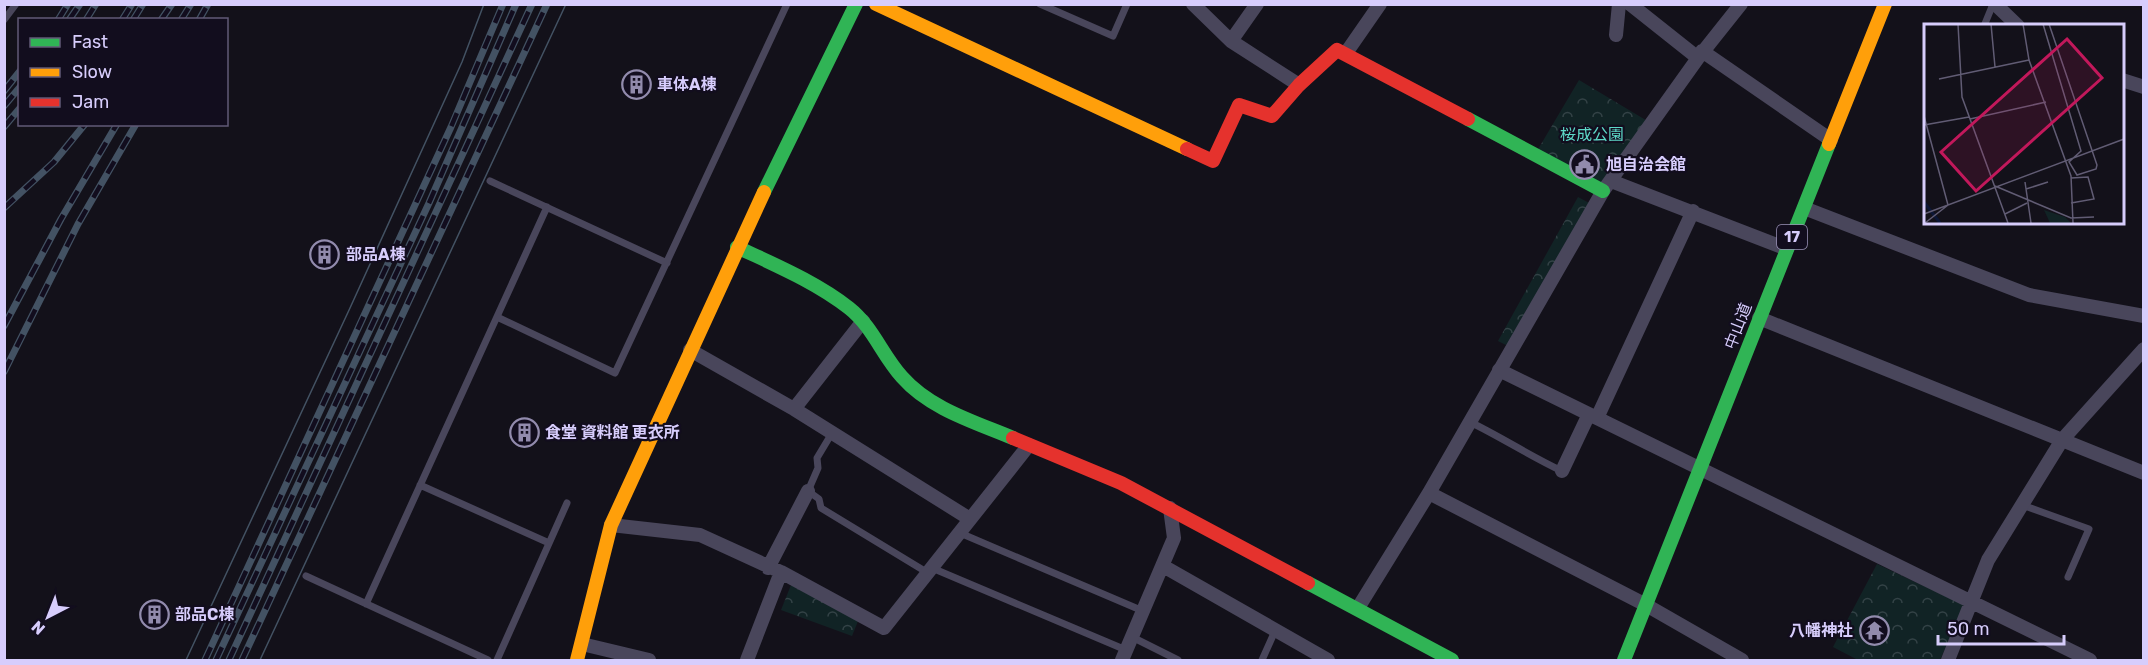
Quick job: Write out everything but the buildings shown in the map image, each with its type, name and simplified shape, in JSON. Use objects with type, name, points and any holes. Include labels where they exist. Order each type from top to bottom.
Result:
[{"type":"main road","points":[[576,660],[611,525],[737,247],[856,4]]},
{"type":"main road","points":[[876,4],[1213,161],[1239,105],[1272,116],[1299,85],[1336,50],[1346,53],[1607,186]]},
{"type":"main road","name":"中山道","points":[[1624,660],[1885,4]]},
{"type":"main road","points":[[737,247],[827,293],[863,321],[902,377],[924,396],[947,410],[1121,483],[1452,660]]},
{"type":"street","points":[[1193,4],[1230,41],[1299,85]]},
{"type":"street","points":[[1230,41],[1257,4]]},
{"type":"street","points":[[1346,53],[1380,4]]},
{"type":"street","points":[[1616,35],[1619,4]]},
{"type":"street","points":[[1630,4],[1700,54],[1832,140]]},
{"type":"street","points":[[1358,608],[1429,493],[1607,186],[1700,54],[1741,4]]},
{"type":"street","points":[[1994,4],[2016,24]]},
{"type":"street","points":[[2124,81],[2144,87]]},
{"type":"street","points":[[1607,186],[1693,211],[1787,249]]},
{"type":"street","points":[[1804,208],[2029,295],[2144,316]]},
{"type":"street","points":[[1562,471],[1593,416],[1693,211]]},
{"type":"street","points":[[1759,318],[2144,473]]},
{"type":"street","points":[[794,409],[863,321]]},
{"type":"street","points":[[1948,660],[1988,560],[2062,440],[2144,349]]},
{"type":"street","points":[[690,350],[794,409],[970,519]]},
{"type":"street","points":[[1499,370],[2090,660]]},
{"type":"street","points":[[611,525],[700,535],[775,570],[884,628],[1029,445]]},
{"type":"street","points":[[747,660],[775,570],[808,492]]},
{"type":"street","points":[[1429,493],[1646,605],[1742,660]]},
{"type":"street","points":[[1124,655],[1174,538],[1170,508]]},
{"type":"street","points":[[1162,566],[1328,660]]},
{"type":"street","points":[[582,644],[649,660]]},
{"type":"lane","points":[[4,20],[16,4]]},
{"type":"lane","points":[[497,317],[615,373],[787,4]]},
{"type":"lane","points":[[1040,4],[1113,36],[1127,4]]},
{"type":"lane","points":[[1985,24],[1994,4]]},
{"type":"lane","points":[[490,181],[667,263]]},
{"type":"lane","points":[[366,604],[547,207]]},
{"type":"lane","points":[[1470,422],[1502,437],[1526,454],[1562,471]]},
{"type":"lane","points":[[832,433],[817,458],[818,468],[808,492],[819,499],[821,508],[930,571],[1124,655]]},
{"type":"lane","points":[[420,485],[549,543]]},
{"type":"lane","points":[[497,660],[567,503]]},
{"type":"lane","points":[[2022,505],[2089,529],[2068,577]]},
{"type":"lane","points":[[960,533],[1143,611]]},
{"type":"lane","points":[[306,576],[488,660]]},
{"type":"lane","points":[[1262,660],[1275,631]]},
{"type":"lane","points":[[1132,637],[1178,660]]},
{"type":"green space","name":"桜成公園","points":[[1579,80],[1649,122],[1603,187],[1537,151]]},
{"type":"green space","points":[[1578,197],[1591,204],[1510,347],[1498,341]]},
{"type":"green space","points":[[1877,564],[1964,605],[1940,660],[1858,660],[1833,647]]},
{"type":"green space","points":[[791,585],[858,621],[852,636],[781,610]]},
{"type":"tram line","points":[[186,660],[462,62],[484,4]]},
{"type":"tram line","points":[[260,660],[566,4]]},
{"type":"railway","points":[[59,18],[68,4]]},
{"type":"railway","points":[[70,18],[80,4]]},
{"type":"railway","points":[[87,18],[96,4]]},
{"type":"railway","points":[[123,18],[132,4]]},
{"type":"railway","points":[[134,18],[143,4]]},
{"type":"railway","points":[[162,18],[172,4]]},
{"type":"railway","points":[[182,18],[191,4]]},
{"type":"railway","points":[[200,18],[208,4]]},
{"type":"railway","points":[[205,660],[451,127],[503,4]]},
{"type":"railway","points":[[216,660],[429,203],[516,4]]},
{"type":"railway","points":[[229,660],[532,4]]},
{"type":"railway","points":[[242,660],[547,4]]},
{"type":"railway","points":[[4,91],[18,74]]},
{"type":"railway","points":[[4,106],[18,89]]},
{"type":"railway","points":[[4,127],[18,110]]},
{"type":"railway","points":[[4,208],[54,162],[83,126]]},
{"type":"railway","points":[[4,326],[61,219],[116,126]]},
{"type":"railway","points":[[4,372],[78,224],[135,126]]},
{"type":"traffic: fast","points":[[764,192],[856,4]]},
{"type":"traffic: fast","points":[[1468,119],[1603,191]]},
{"type":"traffic: fast","points":[[1624,660],[1829,144]]},
{"type":"traffic: fast","points":[[737,247],[809,282],[849,308],[865,324],[902,377],[926,398],[954,413],[1013,438]]},
{"type":"traffic: fast","points":[[1308,583],[1452,660]]},
{"type":"traffic: slow","points":[[876,4],[1187,149]]},
{"type":"traffic: slow","points":[[1829,144],[1885,4]]},
{"type":"traffic: slow","points":[[577,660],[611,525],[764,192]]},
{"type":"traffic: jam","points":[[1187,149],[1213,161],[1239,105],[1272,116],[1299,85],[1337,50],[1468,119]]},
{"type":"traffic: jam","points":[[1013,438],[1121,483],[1308,583]]},
{"type":"place","name":"車体A棟","points":[[636,84]]},
{"type":"place","name":"旭自治会館","points":[[1585,164]]},
{"type":"place","name":"部品A棟","points":[[325,254]]},
{"type":"place","name":"食堂 資料館 更衣所","points":[[524,432]]},
{"type":"place","name":"部品C棟","points":[[154,614]]},
{"type":"place","name":"八幡神社","points":[[1874,630]]}]
